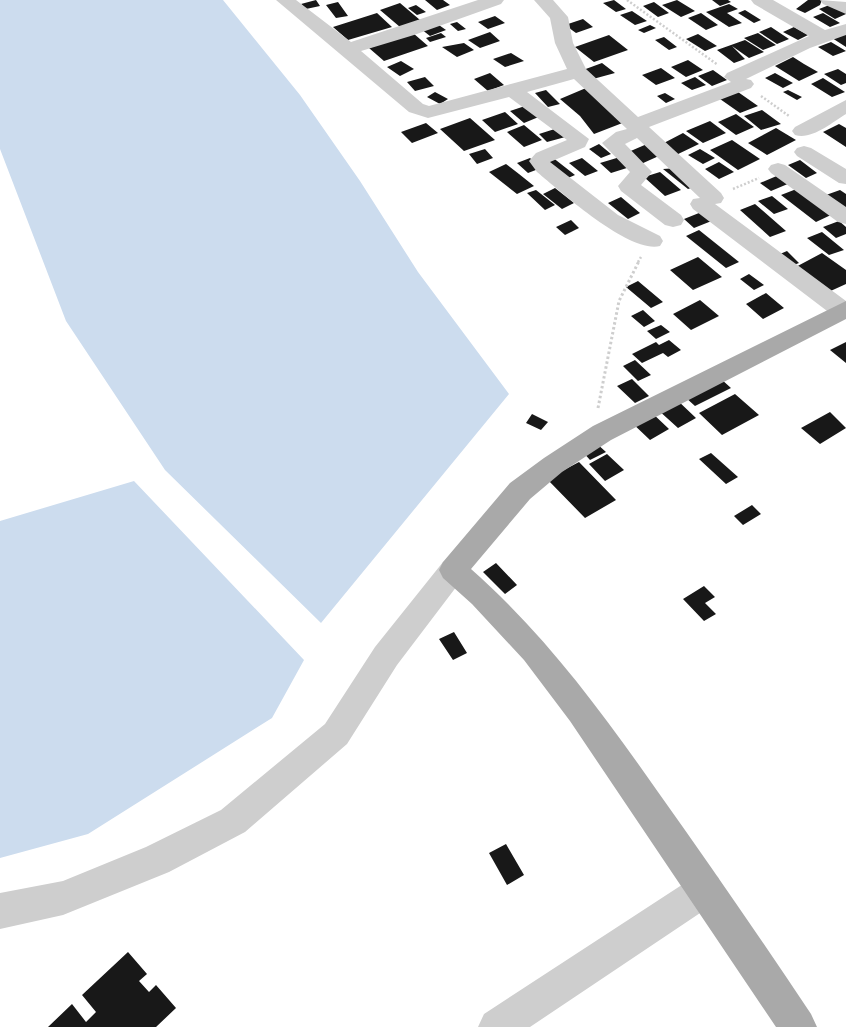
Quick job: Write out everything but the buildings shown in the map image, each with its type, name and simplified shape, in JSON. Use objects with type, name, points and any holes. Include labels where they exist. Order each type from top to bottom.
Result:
[{"type":"main road","points":[[798,1027],[590,720],[524,637],[488,599],[453,570],[520,491],[552,465],[602,433],[803,333],[844,310]]},
{"type":"street","points":[[285,0],[416,108],[428,112],[513,91],[578,72]]},
{"type":"street","points":[[348,50],[495,0]]},
{"type":"street","points":[[543,0],[559,17],[564,43],[578,72],[638,128],[707,201],[844,310]]},
{"type":"street","points":[[760,0],[822,36]]},
{"type":"street","points":[[829,0],[846,8]]},
{"type":"street","points":[[674,220],[630,186],[642,172],[612,143],[638,128],[739,80],[822,36],[846,29]]},
{"type":"street","points":[[513,91],[579,139],[578,143],[571,147],[539,160],[544,168],[610,220],[652,241]]},
{"type":"street","points":[[846,106],[803,142],[846,178]]},
{"type":"street","points":[[778,169],[846,217]]},
{"type":"street","points":[[0,911],[63,898],[157,860],[234,821],[336,734],[386,656],[453,570]]},
{"type":"street","points":[[497,1027],[706,889]]},
{"type":"water","points":[[0,0],[223,0],[300,95],[360,181],[418,272],[509,394],[321,623],[165,470],[66,321],[0,149]]},
{"type":"water","points":[[134,481],[304,660],[272,718],[88,834],[0,858],[0,521]]}]
